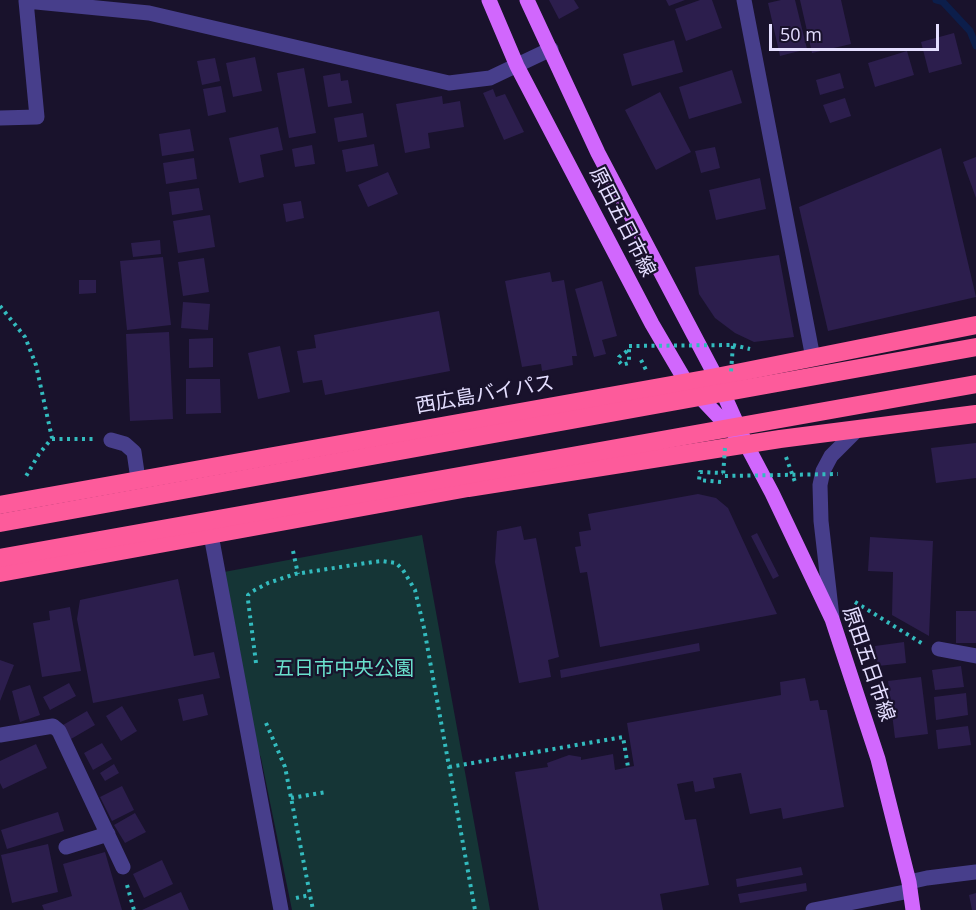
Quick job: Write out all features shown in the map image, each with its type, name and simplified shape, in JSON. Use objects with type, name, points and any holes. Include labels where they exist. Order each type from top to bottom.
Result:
[{"type":"highway","name":"西広島バイパス","points":[[0,505],[716,377],[976,325]]},
{"type":"highway","name":"西広島バイパス","points":[[0,523],[976,347]]},
{"type":"highway","points":[[0,558],[976,384]]},
{"type":"highway","points":[[0,573],[468,488],[746,444],[976,414]]},
{"type":"main road","name":"原田五日市線","points":[[489,0],[517,66],[652,324],[686,382],[746,444]]},
{"type":"main road","name":"原田五日市線","points":[[527,0],[598,153],[716,377],[746,444],[832,619],[878,759],[914,910]]},
{"type":"street","points":[[744,0],[813,358]]},
{"type":"street","points":[[0,118],[37,117],[26,1],[149,13],[449,83],[490,78],[550,49]]},
{"type":"street","points":[[832,619],[820,510],[820,485],[823,471],[831,456],[859,428]]},
{"type":"street","points":[[111,440],[125,444],[134,452],[138,479]]},
{"type":"street","points":[[211,535],[282,910]]},
{"type":"street","points":[[939,649],[976,656]]},
{"type":"street","points":[[0,735],[53,726],[59,731],[123,867]]},
{"type":"street","points":[[66,847],[108,834]]},
{"type":"street","points":[[813,910],[909,886],[927,878],[976,872]]},
{"type":"path","points":[[0,306],[25,337],[36,365],[51,439]]},
{"type":"path","points":[[627,351],[619,357],[618,360],[622,365],[629,363],[629,346],[733,345]]},
{"type":"path","points":[[51,439],[111,440]]},
{"type":"path","points":[[25,478],[39,453],[51,439]]},
{"type":"path","points":[[721,482],[699,480],[700,472],[723,473]]},
{"type":"path","points":[[772,493],[795,482],[820,485]]},
{"type":"path","points":[[293,551],[298,574]]},
{"type":"path","points":[[257,668],[248,595],[267,583],[298,574],[382,561],[396,563],[404,570],[415,590],[424,628],[475,910]]},
{"type":"path","points":[[855,602],[924,644],[939,649]]},
{"type":"path","points":[[264,719],[285,767],[313,910]]},
{"type":"path","points":[[449,767],[622,737],[628,767]]},
{"type":"path","points":[[291,798],[326,792]]},
{"type":"path","points":[[123,867],[134,910]]},
{"type":"green space","name":"五日市中央公園","points":[[422,535],[490,910],[292,910],[261,758],[254,740],[224,572]]},
{"type":"building","points":[[549,0],[574,0],[579,8],[559,19]]},
{"type":"building","points":[[666,0],[685,0],[669,6]]},
{"type":"building","points":[[700,0],[712,0],[722,28],[686,41],[675,9]]},
{"type":"building","points":[[795,0],[807,49],[780,56],[768,3]]},
{"type":"building","points":[[800,0],[841,0],[851,44],[812,53]]},
{"type":"building","points":[[954,33],[962,64],[929,73],[921,42]]},
{"type":"building","points":[[674,40],[683,72],[632,86],[623,54]]},
{"type":"building","points":[[907,51],[914,75],[875,87],[868,63]]},
{"type":"building","points":[[255,57],[262,91],[233,97],[226,63]]},
{"type":"building","points":[[215,58],[220,81],[202,85],[197,61]]},
{"type":"building","points":[[304,68],[316,133],[289,138],[277,73]]},
{"type":"building","points":[[732,70],[742,103],[689,119],[679,87]]},
{"type":"building","points":[[340,73],[341,81],[348,80],[352,103],[328,107],[323,76]]},
{"type":"building","points":[[840,73],[844,88],[820,95],[816,80]]},
{"type":"building","points":[[221,86],[226,112],[208,116],[203,89]]},
{"type":"building","points":[[493,89],[496,97],[505,94],[524,132],[504,140],[483,93]]},
{"type":"building","points":[[660,92],[691,152],[656,170],[625,110]]},
{"type":"building","points":[[442,96],[443,104],[460,101],[464,127],[428,133],[430,148],[405,153],[396,104]]},
{"type":"building","points":[[845,98],[851,116],[830,123],[823,105]]},
{"type":"building","points":[[363,113],[367,137],[338,142],[334,118]]},
{"type":"building","points":[[278,127],[283,150],[260,155],[264,177],[239,183],[229,138]]},
{"type":"building","points":[[190,129],[194,151],[162,156],[159,134]]},
{"type":"building","points":[[374,144],[378,166],[346,172],[342,150]]},
{"type":"building","points":[[312,145],[315,164],[295,167],[292,149]]},
{"type":"building","points":[[715,147],[720,168],[701,173],[695,151]]},
{"type":"building","points":[[941,148],[976,297],[828,331],[799,207]]},
{"type":"building","points":[[976,157],[976,198],[963,162]]},
{"type":"building","points":[[194,158],[197,179],[166,184],[163,163]]},
{"type":"building","points":[[388,172],[398,194],[368,207],[358,185]]},
{"type":"building","points":[[760,178],[766,209],[716,220],[709,190]]},
{"type":"building","points":[[199,188],[203,210],[172,215],[169,192]]},
{"type":"building","points":[[301,201],[304,218],[286,222],[283,204]]},
{"type":"building","points":[[210,215],[215,247],[178,253],[173,221]]},
{"type":"building","points":[[160,240],[161,254],[133,257],[131,243]]},
{"type":"building","points":[[779,255],[794,337],[754,342],[735,333],[715,318],[699,294],[695,267]]},
{"type":"building","points":[[163,257],[171,325],[127,330],[120,261]]},
{"type":"building","points":[[204,258],[209,292],[183,296],[178,262]]},
{"type":"building","points":[[550,272],[552,282],[564,280],[577,356],[572,356],[573,365],[542,371],[541,364],[522,367],[505,281]]},
{"type":"building","points":[[79,280],[96,280],[96,293],[79,294]]},
{"type":"building","points":[[602,281],[617,336],[602,340],[606,354],[594,357],[575,289]]},
{"type":"building","points":[[183,302],[210,304],[208,330],[181,328]]},
{"type":"building","points":[[439,311],[450,371],[325,395],[322,380],[303,383],[297,351],[316,348],[314,335]]},
{"type":"building","points":[[169,332],[173,419],[130,421],[126,334]]},
{"type":"building","points":[[213,338],[213,367],[189,368],[189,339]]},
{"type":"building","points":[[280,346],[290,392],[258,399],[248,353]]},
{"type":"building","points":[[186,379],[220,379],[221,413],[186,414]]},
{"type":"building","points":[[976,443],[976,478],[936,483],[931,448]]},
{"type":"building","points":[[698,494],[716,498],[728,508],[777,614],[600,647],[587,572],[580,573],[575,547],[581,546],[579,532],[591,530],[588,514]]},
{"type":"building","points":[[521,526],[524,540],[536,538],[559,657],[548,660],[551,677],[519,683],[495,562],[497,531]]},
{"type":"building","points":[[757,533],[779,576],[773,579],[751,536]]},
{"type":"building","points":[[870,537],[933,541],[929,636],[892,615],[893,572],[868,571]]},
{"type":"building","points":[[178,579],[194,656],[214,652],[220,678],[93,703],[77,619],[80,600]]},
{"type":"building","points":[[70,607],[81,671],[42,677],[33,623],[50,620],[49,611]]},
{"type":"building","points":[[956,611],[976,611],[976,643],[956,643]]},
{"type":"building","points":[[904,642],[906,663],[878,666],[875,646]]},
{"type":"building","points":[[699,643],[700,651],[561,678],[560,670]]},
{"type":"building","points":[[0,660],[14,665],[0,701]]},
{"type":"building","points":[[961,666],[964,687],[935,690],[932,670]]},
{"type":"building","points":[[921,677],[928,734],[895,738],[888,681]]},
{"type":"building","points":[[805,678],[810,701],[818,700],[820,710],[827,710],[844,807],[783,819],[781,808],[750,814],[741,773],[713,778],[715,788],[695,792],[693,781],[677,784],[685,820],[696,819],[709,885],[660,894],[663,910],[539,910],[515,772],[548,767],[547,763],[569,755],[581,757],[581,760],[613,754],[615,770],[634,766],[627,723],[781,695],[780,682]]},
{"type":"building","points":[[69,683],[76,696],[50,710],[43,697]]},
{"type":"building","points":[[30,685],[40,715],[20,722],[12,691]]},
{"type":"building","points":[[966,693],[968,715],[936,720],[934,697]]},
{"type":"building","points":[[203,694],[208,715],[183,721],[178,699]]},
{"type":"building","points":[[122,706],[137,731],[121,741],[106,716]]},
{"type":"building","points":[[87,711],[95,725],[71,739],[63,725]]},
{"type":"building","points":[[968,726],[971,745],[938,749],[936,730]]},
{"type":"building","points":[[102,743],[112,759],[93,770],[84,753]]},
{"type":"building","points":[[36,744],[47,768],[3,789],[0,783],[0,761]]},
{"type":"building","points":[[114,764],[119,773],[105,781],[100,773]]},
{"type":"building","points":[[122,786],[134,810],[112,821],[100,797]]},
{"type":"building","points":[[58,812],[64,831],[7,849],[1,830]]},
{"type":"building","points":[[135,813],[146,832],[125,843],[114,825]]},
{"type":"building","points":[[48,844],[58,892],[12,903],[1,855]]},
{"type":"building","points":[[105,852],[122,910],[44,910],[42,905],[72,896],[63,864]]},
{"type":"building","points":[[162,860],[173,884],[144,898],[133,874]]},
{"type":"building","points":[[801,867],[803,875],[737,887],[736,879]]},
{"type":"building","points":[[806,883],[807,891],[740,903],[738,894]]},
{"type":"building","points":[[181,892],[189,910],[142,910]]},
{"type":"building","points":[[976,893],[976,910],[972,910],[969,895]]},
{"type":"waterway","points":[[936,0],[943,2],[970,31],[976,46]]}]
